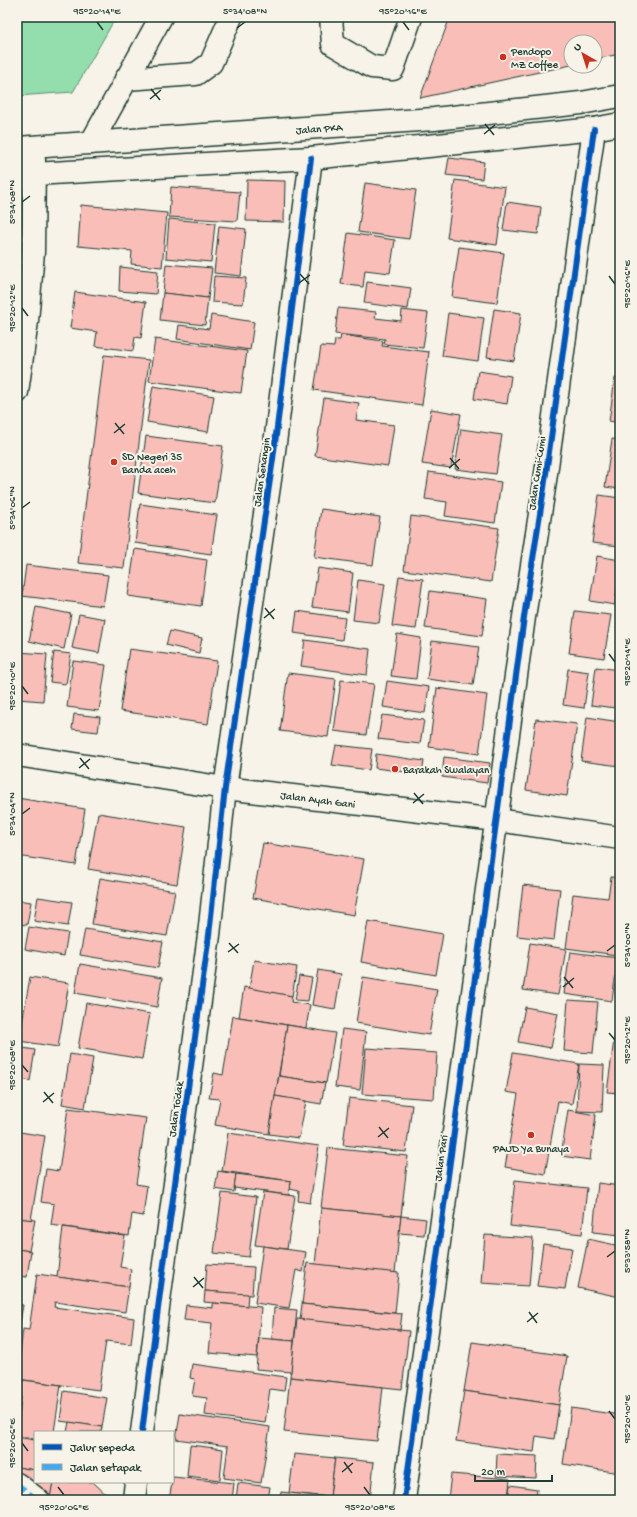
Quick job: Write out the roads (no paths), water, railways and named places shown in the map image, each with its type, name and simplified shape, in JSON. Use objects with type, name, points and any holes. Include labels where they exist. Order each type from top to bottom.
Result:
[{"type":"street","points":[[91,143],[161,17]]},
{"type":"street","points":[[126,79],[196,74],[210,63],[231,17]]},
{"type":"street","points":[[331,17],[333,44],[372,67],[393,69],[412,17]]},
{"type":"street","name":"Jalan PKA","points":[[25,147],[434,119],[581,103],[620,96]]},
{"type":"street","points":[[26,174],[311,158],[594,129],[620,124]]},
{"type":"street","name":"Jalan Cumi-Cumi","points":[[496,820],[594,129]]},
{"type":"street","points":[[17,392],[27,321],[33,252],[25,147]]},
{"type":"street","name":"Jalan Senangin","points":[[225,788],[273,459],[311,158]]},
{"type":"street","name":"Jalan Ayah Gani","points":[[17,755],[225,788],[496,820],[620,838]]},
{"type":"street","name":"Jalan Todak","points":[[142,1431],[209,935],[225,788]]},
{"type":"street","name":"Jalan Pari","points":[[404,1500],[496,820]]},
{"type":"street","points":[[134,1500],[136,1483]]},
{"type":"street","points":[[17,1484],[38,1500]]},
{"type":"place","name":"Pendopo MZ Coffee","points":[[503,57]]},
{"type":"place","name":"SD Negeri 35 Banda aceh","points":[[114,462]]},
{"type":"place","name":"Barakah Swalayan","points":[[395,769]]},
{"type":"place","name":"PAUD Ya Bunaya","points":[[531,1135]]}]
